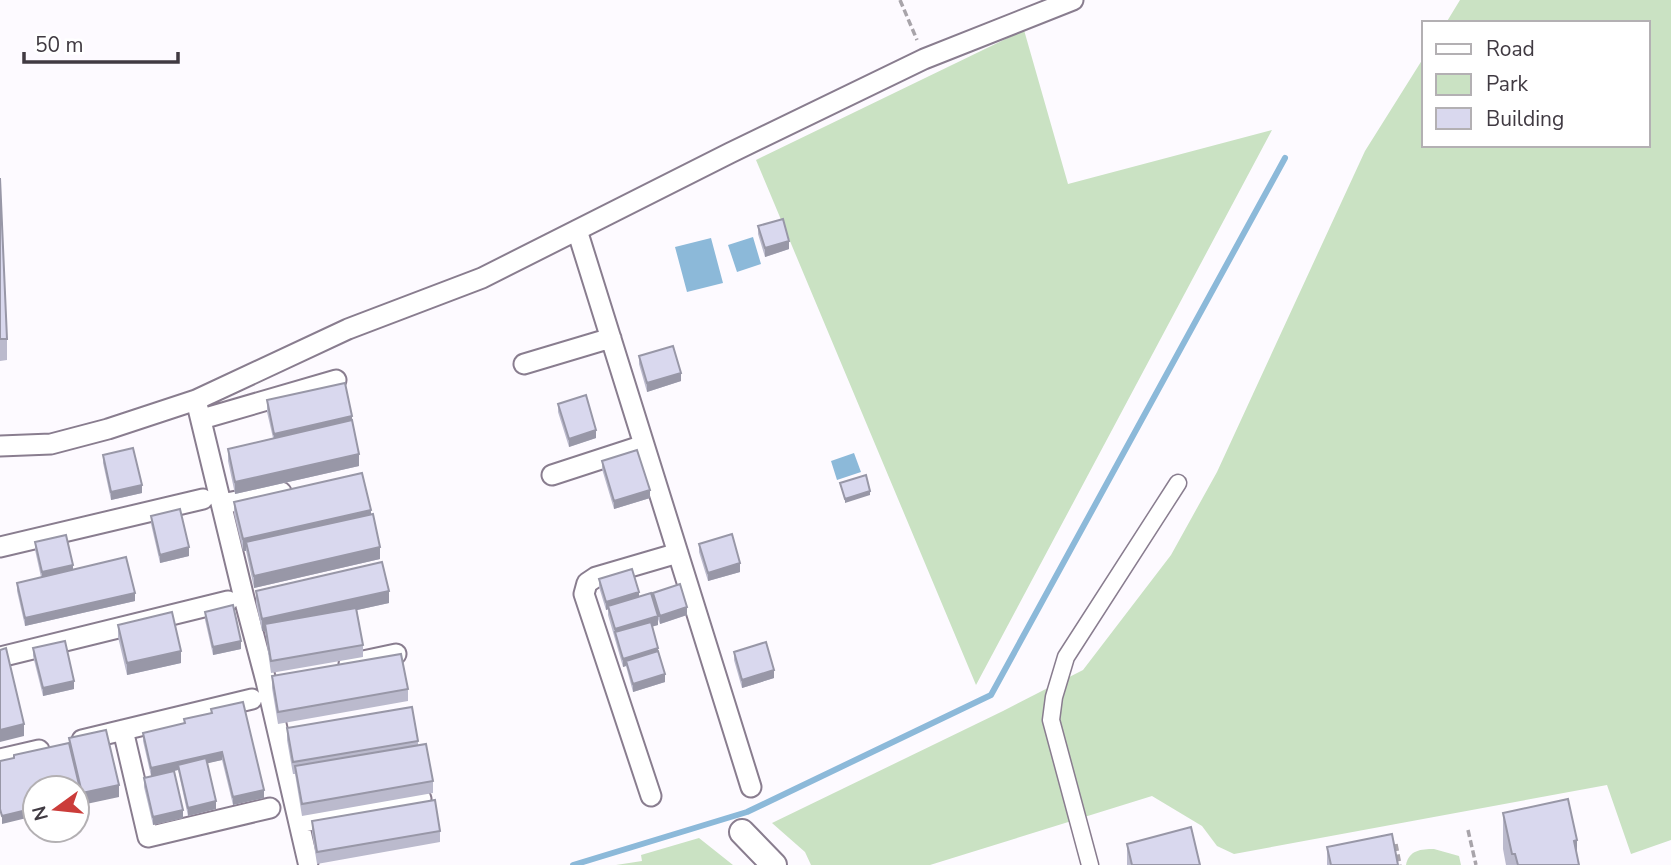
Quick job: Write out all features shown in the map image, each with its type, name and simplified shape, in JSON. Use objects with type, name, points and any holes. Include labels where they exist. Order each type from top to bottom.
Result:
[{"type":"street","points":[[0,446],[51,444],[108,429],[196,400],[348,329],[482,278],[742,147],[925,60],[1073,0]]},
{"type":"street","points":[[577,230],[751,787]]},
{"type":"street","points":[[524,364],[611,338]]},
{"type":"street","points":[[202,419],[337,380]]},
{"type":"street","points":[[196,400],[202,419],[213,501],[272,679],[308,862]]},
{"type":"street","points":[[552,475],[644,446]]},
{"type":"street","points":[[1090,865],[1051,720],[1054,697],[1066,657],[1178,483]]},
{"type":"street","points":[[0,547],[213,501],[299,488]]},
{"type":"street","points":[[651,796],[584,594],[587,583],[596,577],[678,553]]},
{"type":"street","points":[[0,657],[243,598]]},
{"type":"street","points":[[331,667],[396,654]]},
{"type":"street","points":[[0,759],[252,699]]},
{"type":"street","points":[[123,730],[148,837],[270,808]]},
{"type":"street","points":[[299,823],[422,799]]},
{"type":"street","points":[[742,832],[774,865]]},
{"type":"path","points":[[900,0],[925,60]]},
{"type":"path","points":[[1468,830],[1476,865]]},
{"type":"path","points":[[1396,844],[1400,865]]},
{"type":"green space","points":[[1460,0],[1671,0],[1671,840],[1631,854],[1607,785],[1234,854],[1217,846],[1202,826],[1152,796],[930,865],[811,865],[805,852],[772,823],[1083,670],[1171,555],[1217,472],[1365,151],[1422,60],[1422,147],[1650,147],[1650,21],[1447,21]]},
{"type":"green space","points":[[1024,30],[1068,184],[1272,130],[976,685],[756,160]]},
{"type":"green space","points":[[699,838],[733,865],[616,865],[642,861],[641,855]]},
{"type":"green space","points":[[1434,849],[1459,856],[1461,865],[1406,865],[1413,853]]},
{"type":"water","points":[[753,237],[761,264],[737,272],[728,245]]},
{"type":"water","points":[[711,238],[723,283],[687,292],[675,247]]},
{"type":"water","points":[[854,453],[861,472],[837,480],[831,461]]},
{"type":"building","points":[[0,178],[7,339],[0,339]]},
{"type":"building","points":[[783,219],[789,241],[765,248],[758,226]]},
{"type":"building","points":[[673,346],[681,373],[647,383],[639,356]]},
{"type":"building","points":[[345,383],[352,416],[274,434],[267,400]]},
{"type":"building","points":[[586,395],[596,430],[569,439],[558,404]]},
{"type":"building","points":[[352,420],[359,454],[235,482],[228,449]]},
{"type":"building","points":[[133,448],[142,485],[111,492],[103,455]]},
{"type":"building","points":[[637,450],[650,490],[614,501],[602,461]]},
{"type":"building","points":[[362,473],[371,510],[243,539],[234,502]]},
{"type":"building","points":[[866,475],[870,491],[845,499],[840,483]]},
{"type":"building","points":[[180,509],[189,547],[160,555],[151,516]]},
{"type":"building","points":[[373,514],[380,547],[254,576],[246,542]]},
{"type":"building","points":[[732,534],[740,563],[708,573],[699,544]]},
{"type":"building","points":[[66,535],[73,565],[42,572],[35,542]]},
{"type":"building","points":[[126,557],[135,593],[25,618],[17,583]]},
{"type":"building","points":[[382,562],[389,591],[262,619],[256,591]]},
{"type":"building","points":[[632,569],[639,592],[606,602],[599,579]]},
{"type":"building","points":[[680,584],[687,607],[660,616],[653,593]]},
{"type":"building","points":[[651,593],[658,616],[615,629],[608,606]]},
{"type":"building","points":[[233,605],[241,641],[213,647],[205,612]]},
{"type":"building","points":[[356,608],[363,645],[271,661],[265,624]]},
{"type":"building","points":[[172,612],[181,651],[127,663],[118,625]]},
{"type":"building","points":[[651,622],[658,648],[623,659],[615,632]]},
{"type":"building","points":[[65,641],[74,681],[43,688],[33,648]]},
{"type":"building","points":[[766,642],[774,670],[742,680],[734,652]]},
{"type":"building","points":[[6,648],[24,724],[0,730],[0,650]]},
{"type":"building","points":[[658,651],[665,674],[633,684],[626,661]]},
{"type":"building","points":[[401,654],[408,689],[278,712],[272,676]]},
{"type":"building","points":[[243,702],[264,790],[233,797],[222,752],[151,768],[143,733],[185,723],[184,719],[212,713],[211,709]]},
{"type":"building","points":[[412,707],[418,741],[293,762],[287,728]]},
{"type":"building","points":[[106,730],[119,785],[91,791],[91,774],[78,774],[69,738]]},
{"type":"building","points":[[69,743],[76,774],[21,774],[21,811],[2,816],[0,761],[14,758],[14,755]]},
{"type":"building","points":[[426,744],[433,781],[302,804],[295,766]]},
{"type":"building","points":[[206,758],[216,801],[188,808],[178,765]]},
{"type":"building","points":[[174,771],[183,810],[153,817],[144,778]]},
{"type":"building","points":[[1568,799],[1577,840],[1574,841],[1579,865],[1518,865],[1515,854],[1512,854],[1503,813]]},
{"type":"building","points":[[435,800],[440,831],[317,852],[312,821]]},
{"type":"building","points":[[1191,827],[1200,865],[1132,865],[1127,844]]},
{"type":"building","points":[[1392,834],[1398,865],[1331,865],[1327,847]]},
{"type":"waterway","points":[[573,865],[747,812],[991,695],[1285,158]]}]
